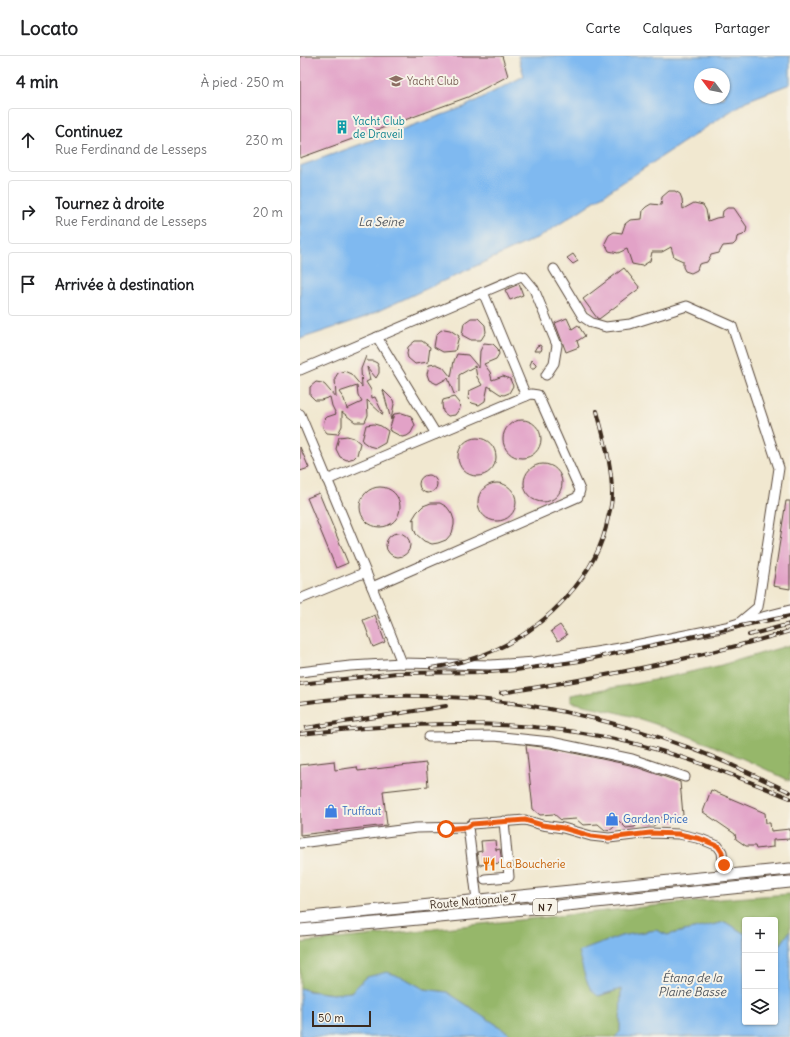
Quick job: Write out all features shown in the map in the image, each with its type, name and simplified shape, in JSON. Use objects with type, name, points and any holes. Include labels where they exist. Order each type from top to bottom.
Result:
[{"type":"main road","name":"Route Nationale 7","points":[[300,918],[725,876],[790,868]]},
{"type":"main road","name":"Route Nationale 7","points":[[300,930],[790,882]]},
{"type":"street","points":[[554,268],[583,317],[606,327],[630,324],[687,306],[732,326],[779,468],[758,607],[739,623]]},
{"type":"street","points":[[300,370],[524,276],[534,289],[557,345],[554,363],[546,375]]},
{"type":"street","points":[[483,292],[526,396]]},
{"type":"street","points":[[377,337],[436,434]]},
{"type":"street","points":[[327,480],[531,394],[538,395],[580,490],[578,497],[372,586]]},
{"type":"street","points":[[300,414],[372,586],[402,663]]},
{"type":"street","points":[[300,599],[366,572]]},
{"type":"street","points":[[300,672],[350,666],[402,663],[490,665],[535,662],[620,648],[726,627],[790,610]]},
{"type":"street","points":[[429,737],[493,736],[551,742],[632,759],[685,777]]},
{"type":"street","points":[[300,843],[416,828],[468,827],[472,824],[525,820],[591,836],[609,838],[650,833],[679,834],[701,839],[718,846],[722,852],[725,876]]},
{"type":"street","points":[[485,879],[509,877],[504,821]]},
{"type":"street","points":[[468,827],[477,900]]},
{"type":"green space","points":[[790,645],[790,781],[733,754],[694,738],[626,715],[571,702],[571,695],[640,683],[718,666]]},
{"type":"green space","points":[[790,894],[790,931],[781,944],[778,946],[778,917],[742,917],[742,932],[725,922],[667,935],[656,930],[621,936],[579,952],[599,996],[621,989],[620,1033],[615,1037],[512,1037],[506,1031],[447,992],[424,989],[406,979],[367,977],[350,992],[338,994],[300,988],[300,943],[720,899]]},
{"type":"water","name":"La Seine","points":[[518,56],[790,56],[790,84],[746,101],[543,235],[363,318],[300,339],[300,166],[464,107],[524,76]]},
{"type":"water","name":"Étang de la Plaine Basse","points":[[725,922],[742,932],[742,1025],[778,1025],[778,946],[781,944],[790,931],[790,1037],[615,1037],[620,1032],[621,989],[598,996],[590,988],[587,982],[578,952],[621,936],[656,930],[667,935]]},
{"type":"water","points":[[387,972],[406,979],[424,989],[447,992],[506,1031],[512,1037],[300,1037],[300,988],[309,991],[333,994],[351,992],[367,977]]},
{"type":"building","name":"Yacht Club de Draveil","points":[[300,56],[502,56],[508,76],[468,97],[300,158]]},
{"type":"building","points":[[669,191],[675,191],[680,194],[683,209],[694,203],[703,205],[706,210],[708,221],[722,217],[723,211],[727,208],[734,208],[747,227],[746,232],[737,237],[736,242],[733,245],[723,246],[719,253],[711,255],[707,262],[699,264],[697,270],[691,273],[685,271],[683,261],[674,257],[671,247],[662,252],[652,252],[650,261],[642,266],[632,264],[627,249],[618,253],[609,251],[605,243],[609,235],[614,232],[622,233],[625,224],[630,220],[642,219],[643,210],[651,204],[661,205],[662,197]]},
{"type":"building","points":[[573,254],[578,261],[573,264],[567,258]]},
{"type":"building","points":[[624,268],[640,288],[599,319],[597,318],[583,299]]},
{"type":"building","points":[[519,284],[523,295],[510,300],[505,290]]},
{"type":"building","points":[[471,318],[478,318],[485,325],[486,332],[481,340],[471,340],[462,335],[464,323]]},
{"type":"building","points":[[567,318],[572,329],[578,325],[585,336],[577,341],[579,347],[566,352],[555,323]]},
{"type":"building","points":[[444,329],[450,330],[459,336],[455,351],[443,352],[434,347],[436,335]]},
{"type":"building","points":[[415,341],[422,341],[430,347],[428,362],[415,364],[408,358],[408,347]]},
{"type":"building","points":[[484,343],[493,344],[498,349],[499,354],[496,359],[484,364],[490,372],[492,380],[503,376],[510,379],[513,386],[509,393],[504,395],[500,394],[488,386],[485,401],[479,405],[472,403],[468,399],[469,391],[482,385],[477,377],[475,366],[459,375],[459,392],[454,394],[448,378],[437,384],[429,380],[427,374],[429,365],[436,364],[443,367],[451,377],[457,354],[468,355],[479,368],[480,351]]},
{"type":"building","points":[[540,345],[542,348],[541,351],[534,351],[537,346]]},
{"type":"building","points":[[366,356],[367,361],[377,363],[379,367],[379,373],[376,378],[367,367],[370,380],[366,382],[371,390],[372,398],[375,397],[383,414],[367,400],[368,415],[365,422],[355,422],[342,412],[342,426],[338,434],[327,433],[323,428],[324,420],[327,417],[336,414],[330,397],[315,400],[310,395],[310,387],[316,382],[322,383],[336,398],[335,378],[338,373],[344,371],[351,374],[362,387],[361,369]],"holes":[[[357,386],[358,395],[362,402],[347,409],[344,399],[339,392]]]},
{"type":"building","points":[[532,360],[536,364],[534,368],[531,368],[530,365]]},
{"type":"building","points":[[383,390],[393,400],[394,404],[391,420]]},
{"type":"building","points":[[454,397],[459,403],[460,408],[455,415],[448,416],[443,412],[443,400]]},
{"type":"building","points":[[402,413],[411,416],[415,425],[411,433],[402,437],[389,430],[394,414]]},
{"type":"building","points":[[522,420],[532,423],[538,429],[541,439],[538,449],[532,455],[522,458],[512,455],[506,449],[503,439],[506,429],[512,423]]},
{"type":"building","points":[[374,424],[381,426],[388,431],[385,443],[376,448],[369,446],[362,441],[366,425]]},
{"type":"building","points":[[347,436],[354,438],[360,443],[357,455],[354,458],[347,460],[340,457],[336,449],[339,437]]},
{"type":"building","points":[[477,438],[487,441],[493,447],[496,457],[493,467],[487,473],[477,476],[467,473],[461,467],[458,457],[461,447],[467,441]]},
{"type":"building","points":[[300,447],[309,468],[300,471]]},
{"type":"building","points":[[543,464],[553,467],[559,473],[562,483],[559,493],[553,499],[543,502],[533,499],[527,493],[524,483],[527,473],[533,467]]},
{"type":"building","points":[[424,475],[432,475],[437,480],[435,491],[432,493],[424,493],[419,488],[419,480]]},
{"type":"building","points":[[497,483],[507,486],[513,492],[516,502],[513,512],[507,518],[497,521],[487,518],[481,512],[478,502],[481,492],[487,486]]},
{"type":"building","points":[[384,487],[391,490],[397,496],[400,507],[399,515],[391,524],[384,527],[376,527],[369,524],[361,515],[360,503],[363,496],[372,488]]},
{"type":"building","points":[[319,493],[348,563],[336,568],[307,498]]},
{"type":"building","points":[[786,501],[790,501],[790,589],[773,586]]},
{"type":"building","points":[[431,503],[440,503],[447,507],[454,520],[452,533],[446,540],[432,544],[424,541],[416,534],[414,519],[412,520],[423,506]]},
{"type":"building","points":[[398,533],[406,537],[410,545],[406,553],[398,557],[390,553],[386,545],[390,537]]},
{"type":"building","points":[[375,615],[385,642],[373,647],[363,620]]},
{"type":"building","points":[[560,625],[567,635],[558,641],[551,631]]},
{"type":"building","points":[[526,745],[550,748],[630,765],[680,782],[683,815],[677,823],[669,823],[662,817],[655,825],[647,825],[640,820],[635,827],[626,828],[619,821],[612,829],[605,830],[598,824],[583,825],[576,819],[561,820],[554,814],[540,815],[533,809]]},
{"type":"building","name":"Truffaut","points":[[334,761],[335,770],[357,767],[358,771],[426,763],[428,786],[383,791],[387,825],[300,835],[300,765]]},
{"type":"building","points":[[711,790],[765,813],[766,823],[770,823],[771,831],[790,829],[790,839],[773,840],[773,847],[756,849],[755,846],[746,846],[736,839],[735,834],[703,812]]},
{"type":"building","points":[[495,840],[496,850],[500,849],[502,863],[479,865],[477,852],[482,851],[481,841]]},
{"type":"railway","points":[[431,668],[472,659],[495,650],[514,640],[533,628],[551,613],[567,597],[581,579],[593,559],[602,539],[612,500],[612,483],[609,462],[597,411]]},
{"type":"railway","points":[[300,684],[397,673],[489,672],[516,670],[580,661],[790,616]]},
{"type":"railway","points":[[749,635],[790,624]]},
{"type":"railway","points":[[501,693],[647,667],[790,631]]},
{"type":"railway","points":[[300,703],[349,698],[398,696],[447,697],[495,701],[543,708],[637,730],[697,751],[790,792]]},
{"type":"railway","points":[[306,728],[446,706]]},
{"type":"railway","points":[[300,734],[378,727],[455,724],[533,727],[572,731],[633,743],[679,756],[790,798]]},
{"type":"place","name":"Yacht Club","points":[[396,81]]},
{"type":"place","name":"Yacht Club de Draveil","points":[[342,127]]},
{"type":"place","name":"Truffaut","points":[[331,811]]},
{"type":"place","name":"Garden Price","points":[[612,819]]},
{"type":"place","name":"La Boucherie","points":[[489,864]]},
{"type":"route","points":[[446,829],[468,827],[472,824],[525,820],[591,836],[609,838],[650,833],[679,834],[711,842],[718,846],[722,852],[724,865]]}]
